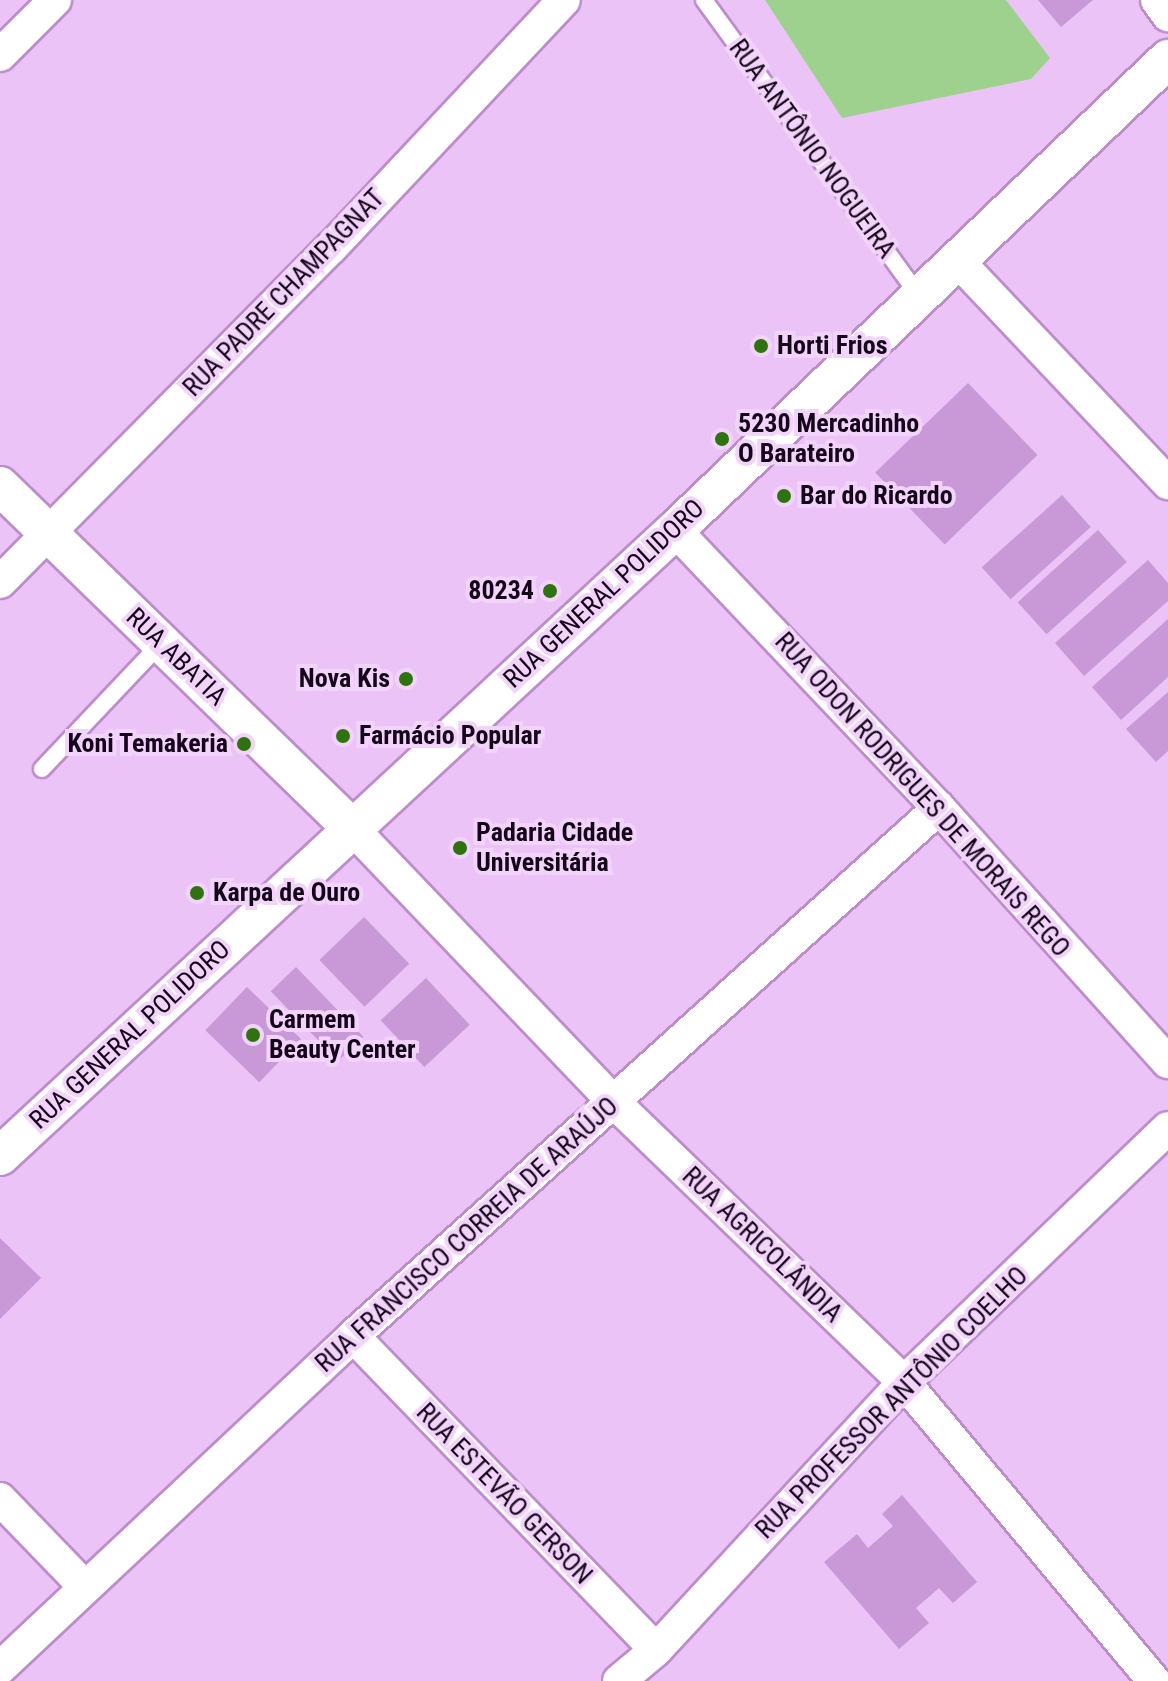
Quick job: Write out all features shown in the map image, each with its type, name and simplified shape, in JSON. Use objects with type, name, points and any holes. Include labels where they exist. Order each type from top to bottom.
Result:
[{"type":"street","points":[[0,55],[55,0]]},
{"type":"street","name":"RUA PADRE CHAMPAGNAT","points":[[0,582],[331,248],[564,0]]},
{"type":"street","points":[[1157,0],[1168,15]]},
{"type":"street","name":"RUA GENERAL POLIDORO","points":[[0,1156],[351,827],[675,530],[1168,59]]},
{"type":"street","points":[[958,261],[1168,483]]},
{"type":"street","name":"RUA ABATIA","points":[[0,486],[351,827]]},
{"type":"street","name":"RUA ODON RODRIGUES DE MORAIS REGO","points":[[675,530],[939,808],[1168,1062]]},
{"type":"street","name":"RUA FRANCISCO CORREIA DE ARAÚJO","points":[[0,1668],[353,1336],[939,808]]},
{"type":"street","name":"RUA AGRICOLÂNDIA","points":[[351,827],[615,1103],[904,1382],[1154,1681]]},
{"type":"street","name":"RUA PROFESSOR ANTÔNIO COELHO","points":[[619,1681],[656,1650],[904,1382],[1168,1128]]},
{"type":"street","name":"RUA ESTEVÃO GERSON","points":[[353,1336],[656,1650]]},
{"type":"street","points":[[0,1499],[85,1587]]},
{"type":"lane","name":"RUA ANTÔNIO NOGUEIRA","points":[[704,0],[920,298]]},
{"type":"lane","points":[[42,769],[161,643]]},
{"type":"green space","points":[[765,0],[1006,0],[1050,58],[1031,79],[842,118]]},
{"type":"building","points":[[1038,0],[1093,0],[1061,27]]},
{"type":"building","points":[[968,383],[1037,455],[945,545],[875,473]]},
{"type":"building","points":[[1062,495],[1091,527],[1011,599],[982,567]]},
{"type":"building","points":[[1098,530],[1127,562],[1047,634],[1018,602]]},
{"type":"building","points":[[1148,560],[1168,583],[1168,601],[1084,676],[1055,643]]},
{"type":"building","points":[[1168,619],[1168,677],[1121,720],[1092,687]]},
{"type":"building","points":[[1168,692],[1168,751],[1156,762],[1126,729]]},
{"type":"building","points":[[364,917],[409,964],[365,1007],[319,960]]},
{"type":"building","points":[[296,967],[363,1037],[338,1061],[271,991]]},
{"type":"building","points":[[426,978],[470,1025],[424,1067],[381,1020]]},
{"type":"building","name":"Carmem Beauty Center","points":[[247,987],[301,1039],[259,1082],[205,1030]]},
{"type":"building","points":[[0,1238],[41,1278],[0,1319]]},
{"type":"building","points":[[902,1495],[977,1582],[953,1603],[939,1588],[916,1608],[929,1623],[899,1649],[824,1562],[857,1534],[868,1548],[893,1526],[882,1514]]},
{"type":"place","name":"Horti Frios","points":[[761,346]]},
{"type":"place","name":"5230 Mercadinho O Barateiro","points":[[722,439]]},
{"type":"place","name":"Bar do Ricardo","points":[[784,496]]},
{"type":"place","name":"80234","points":[[550,591]]},
{"type":"place","name":"Nova Kis","points":[[406,679]]},
{"type":"place","name":"Farmácio Popular","points":[[343,736]]},
{"type":"place","name":"Koni Temakeria","points":[[244,744]]},
{"type":"place","name":"Padaria Cidade Universitária","points":[[460,848]]},
{"type":"place","name":"Karpa de Ouro","points":[[197,893]]},
{"type":"place","name":"Carmem Beauty Center","points":[[253,1035]]}]
